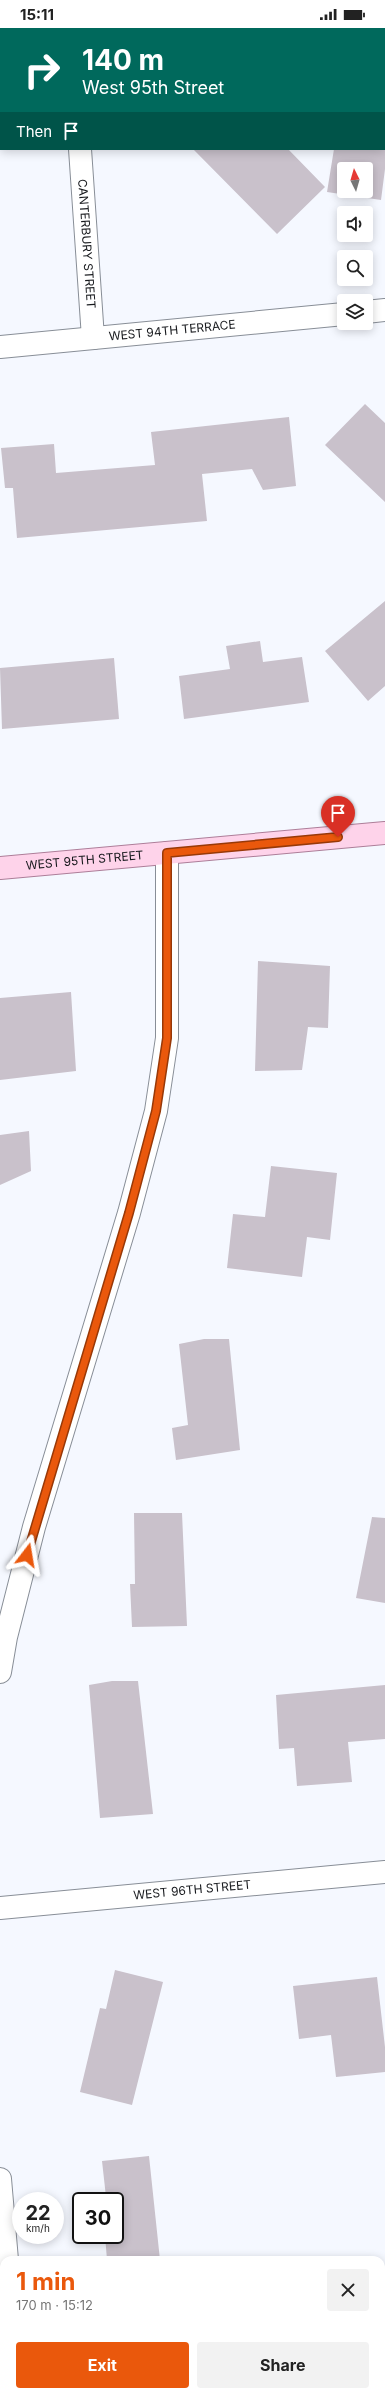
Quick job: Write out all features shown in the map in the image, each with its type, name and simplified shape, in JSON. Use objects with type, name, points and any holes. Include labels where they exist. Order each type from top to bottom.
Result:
[{"type":"main road","name":"WEST 95TH STREET","points":[[0,868],[385,833]]},
{"type":"street","name":"CANTERBURY STREET","points":[[80,150],[94,338]]},
{"type":"street","points":[[373,311],[385,310]]},
{"type":"street","name":"WEST 94TH TERRACE","points":[[0,347],[337,315]]},
{"type":"street","points":[[0,1672],[6,1637],[34,1528],[129,1213],[156,1111],[167,1038],[167,853]]},
{"type":"street","name":"WEST 96TH STREET","points":[[0,1908],[385,1872]]},
{"type":"street","points":[[0,2179],[7,2256]]},
{"type":"building","points":[[194,150],[289,150],[325,187],[277,234]]},
{"type":"building","points":[[334,150],[385,150],[385,169],[381,200],[368,198],[373,198],[373,162],[337,162],[337,193],[327,192]]},
{"type":"building","points":[[365,404],[385,423],[385,502],[325,445]]},
{"type":"building","points":[[289,417],[296,486],[263,490],[252,469],[202,474],[207,521],[17,538],[13,488],[5,488],[1,448],[54,444],[56,473],[155,465],[151,432]]},
{"type":"building","points":[[385,601],[385,686],[368,701],[325,651]]},
{"type":"building","points":[[260,641],[263,662],[302,657],[309,702],[184,719],[179,676],[230,669],[226,646]]},
{"type":"building","points":[[114,658],[119,719],[2,729],[0,668]]},
{"type":"building","points":[[258,961],[330,966],[328,1028],[308,1027],[302,1070],[255,1071]]},
{"type":"building","points":[[71,992],[76,1071],[0,1080],[0,998]]},
{"type":"building","points":[[29,1131],[31,1171],[0,1185],[0,1135]]},
{"type":"building","points":[[271,1166],[337,1173],[330,1240],[307,1237],[302,1277],[227,1268],[233,1214],[265,1217]]},
{"type":"building","points":[[204,1339],[229,1339],[240,1450],[176,1460],[172,1428],[188,1425],[179,1344]]},
{"type":"building","points":[[134,1513],[182,1513],[187,1626],[132,1627],[130,1584],[135,1584]]},
{"type":"building","points":[[372,1517],[385,1518],[385,1603],[356,1598]]},
{"type":"building","points":[[112,1681],[138,1681],[153,1814],[100,1818],[89,1685]]},
{"type":"building","points":[[385,1685],[385,1739],[348,1742],[352,1782],[297,1786],[294,1748],[279,1749],[276,1695]]},
{"type":"building","points":[[115,1970],[163,1982],[132,2105],[80,2092],[100,2008],[106,2009]]},
{"type":"building","points":[[377,1977],[385,2047],[385,2072],[336,2077],[331,2035],[299,2039],[293,1986]]},
{"type":"building","points":[[149,2156],[160,2256],[107,2256],[106,2244],[124,2244],[124,2192],[105,2192],[102,2161]]},
{"type":"route","points":[[27,1555],[129,1213],[156,1111],[167,1038],[167,853],[338,837]]}]
